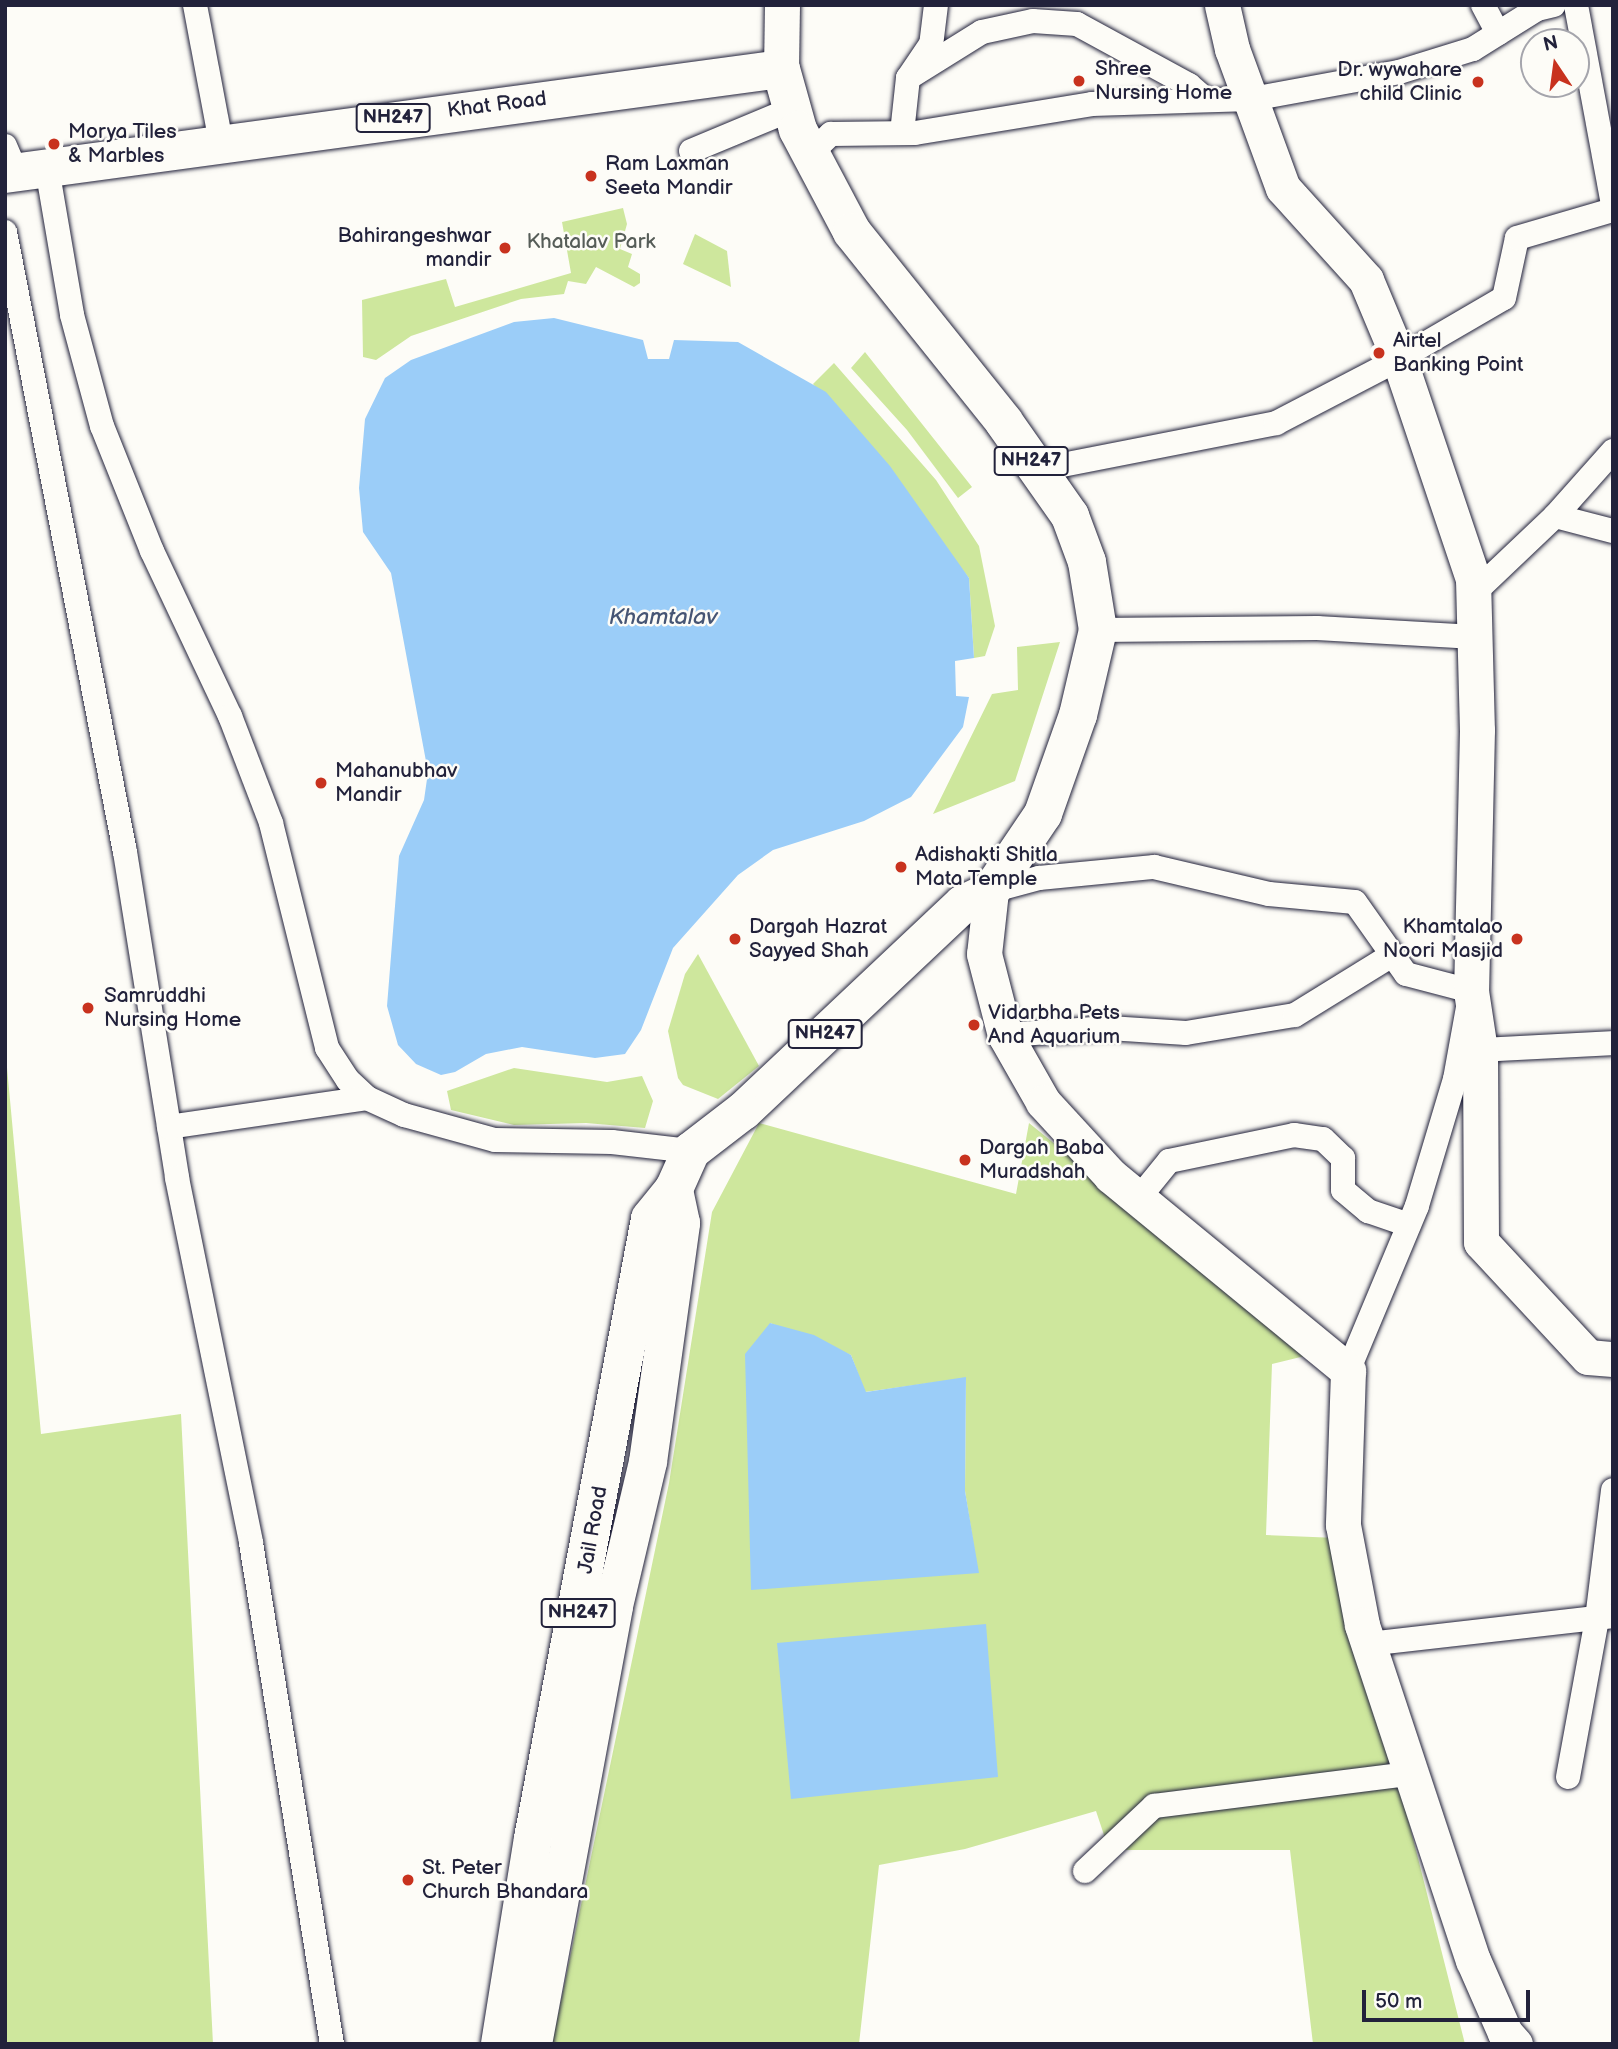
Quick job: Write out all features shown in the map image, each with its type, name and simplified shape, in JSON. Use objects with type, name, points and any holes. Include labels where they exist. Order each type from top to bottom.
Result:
[{"type":"highway","name":"Khat Road","points":[[18,165],[222,142],[781,69]]},
{"type":"highway","name":"NH247","points":[[781,69],[792,110],[810,154],[852,232],[1037,470],[1074,527],[1087,562],[1098,630],[1078,715],[1043,814],[991,891]]},
{"type":"highway","name":"Jail Road","points":[[500,2044],[533,1838],[650,1219],[674,1189],[691,1151],[743,1111],[963,904],[991,891]]},
{"type":"highway","name":"Jail Road","points":[[533,2044],[614,1606],[648,1462],[681,1223],[674,1189]]},
{"type":"street","points":[[195,5],[222,142]]},
{"type":"street","points":[[781,69],[782,5]]},
{"type":"street","points":[[902,133],[908,78],[931,44],[936,5]]},
{"type":"street","points":[[1222,5],[1283,188],[1366,280],[1399,359],[1473,579],[1475,638],[1471,991],[1480,1050],[1481,1242],[1588,1357],[1613,1359]]},
{"type":"street","points":[[1483,5],[1498,33]]},
{"type":"street","points":[[810,154],[831,134],[902,133],[1092,104],[1252,99],[1399,72],[1473,49],[1536,9],[1554,5]]},
{"type":"street","points":[[1037,470],[1276,423],[1399,359],[1504,298],[1517,238],[1613,208],[1576,5]]},
{"type":"street","points":[[908,78],[982,32],[1033,20],[1077,24],[1145,59],[1205,99]]},
{"type":"street","points":[[691,151],[792,110]]},
{"type":"street","points":[[18,165],[72,315],[102,426],[152,551],[230,716],[271,823],[327,1048],[348,1080],[367,1098],[404,1115],[495,1140],[612,1143],[691,1151]]},
{"type":"street","points":[[5,232],[125,852],[169,1128],[251,1543],[332,2044]]},
{"type":"street","points":[[1474,593],[1555,516],[1613,451]]},
{"type":"street","points":[[1555,516],[1613,531]]},
{"type":"street","points":[[1098,630],[1317,628],[1475,638]]},
{"type":"street","points":[[1348,1371],[1111,1176],[1043,1102],[1005,1035],[984,954],[991,891],[1039,878],[1154,867],[1269,894],[1355,902],[1406,974],[1471,991]]},
{"type":"street","points":[[1005,1035],[1108,1028],[1186,1033],[1295,1015],[1392,955]]},
{"type":"street","points":[[1471,991],[1455,1079],[1409,1225],[1348,1371],[1343,1525],[1368,1644],[1409,1774],[1473,1960],[1505,2033],[1515,2044]]},
{"type":"street","points":[[1480,1050],[1613,1043]]},
{"type":"street","points":[[169,1128],[367,1098]]},
{"type":"street","points":[[1138,1199],[1169,1161],[1257,1139],[1294,1135],[1323,1139],[1343,1158],[1343,1190],[1368,1211],[1409,1225]]},
{"type":"street","points":[[1568,1777],[1605,1617],[1613,1490]]},
{"type":"street","points":[[1368,1644],[1605,1617]]},
{"type":"street","points":[[1085,1871],[1154,1806],[1409,1774]]},
{"type":"green space","name":"Khatalav Park","points":[[623,208],[627,224],[620,249],[632,254],[628,267],[640,274],[640,283],[634,287],[596,267],[586,284],[568,281],[564,294],[521,299],[411,336],[376,360],[363,357],[362,300],[446,279],[455,307],[571,273],[562,222]]},
{"type":"green space","name":"Khatalav Park","points":[[695,234],[727,251],[731,287],[683,264]]},
{"type":"green space","points":[[865,352],[972,487],[958,498],[907,430],[851,368]]},
{"type":"green space","points":[[834,363],[936,480],[979,546],[995,626],[985,656],[974,658],[969,578],[813,384]]},
{"type":"green space","points":[[1060,642],[1015,781],[933,814],[992,694],[1018,690],[1017,647]]},
{"type":"green space","points":[[698,954],[759,1066],[718,1099],[683,1085],[678,1078],[668,1031],[685,974]]},
{"type":"green space","points":[[5,1046],[41,1434],[181,1414],[213,2044],[5,2044]]},
{"type":"green space","points":[[514,1068],[607,1082],[642,1076],[653,1101],[645,1128],[586,1123],[514,1125],[451,1110],[447,1091]]},
{"type":"green space","points":[[759,1123],[1016,1194],[1029,1123],[1313,1354],[1272,1364],[1266,1535],[1337,1538],[1465,2044],[1313,2044],[1290,1850],[1109,1850],[1096,1811],[965,1849],[879,1865],[859,2044],[552,2044],[669,1483],[712,1212]],"holes":[[[770,1323],[851,1355],[865,1392],[966,1378],[965,1491],[978,1573]]]},
{"type":"water","name":"Khamtalav","points":[[554,318],[643,340],[648,359],[669,359],[674,340],[738,342],[826,392],[890,466],[969,578],[974,658],[955,661],[956,696],[969,697],[963,727],[911,797],[864,821],[773,850],[738,875],[673,948],[641,1030],[625,1054],[595,1058],[522,1047],[486,1054],[455,1072],[441,1075],[416,1064],[398,1045],[387,1006],[399,856],[424,800],[428,772],[391,573],[363,532],[359,488],[365,419],[385,378],[411,360],[514,322]]},
{"type":"water","points":[[770,1323],[814,1335],[851,1355],[866,1392],[966,1377],[965,1491],[979,1573],[751,1590],[745,1354]]},
{"type":"water","points":[[986,1624],[998,1777],[791,1799],[777,1643]]},
{"type":"place","name":"Shree Nursing Home","points":[[1079,81]]},
{"type":"place","name":"Dr. wywahare child Clinic","points":[[1478,82]]},
{"type":"place","name":"Morya Tiles & Marbles","points":[[54,144]]},
{"type":"place","name":"Ram Laxman Seeta Mandir","points":[[591,176]]},
{"type":"place","name":"Bahirangeshwar mandir","points":[[505,248]]},
{"type":"place","name":"Airtel Banking Point","points":[[1379,353]]},
{"type":"place","name":"Mahanubhav Mandir","points":[[321,783]]},
{"type":"place","name":"Adishakti Shitla Mata Temple","points":[[901,867]]},
{"type":"place","name":"Dargah Hazrat Sayyed Shah","points":[[735,939]]},
{"type":"place","name":"Khamtalao Noori Masjid","points":[[1517,939]]},
{"type":"place","name":"Samruddhi Nursing Home","points":[[88,1008]]},
{"type":"place","name":"Vidarbha Pets And Aquarium","points":[[974,1025]]},
{"type":"place","name":"Dargah Baba Muradshah","points":[[965,1160]]},
{"type":"place","name":"St. Peter Church Bhandara","points":[[408,1880]]}]
